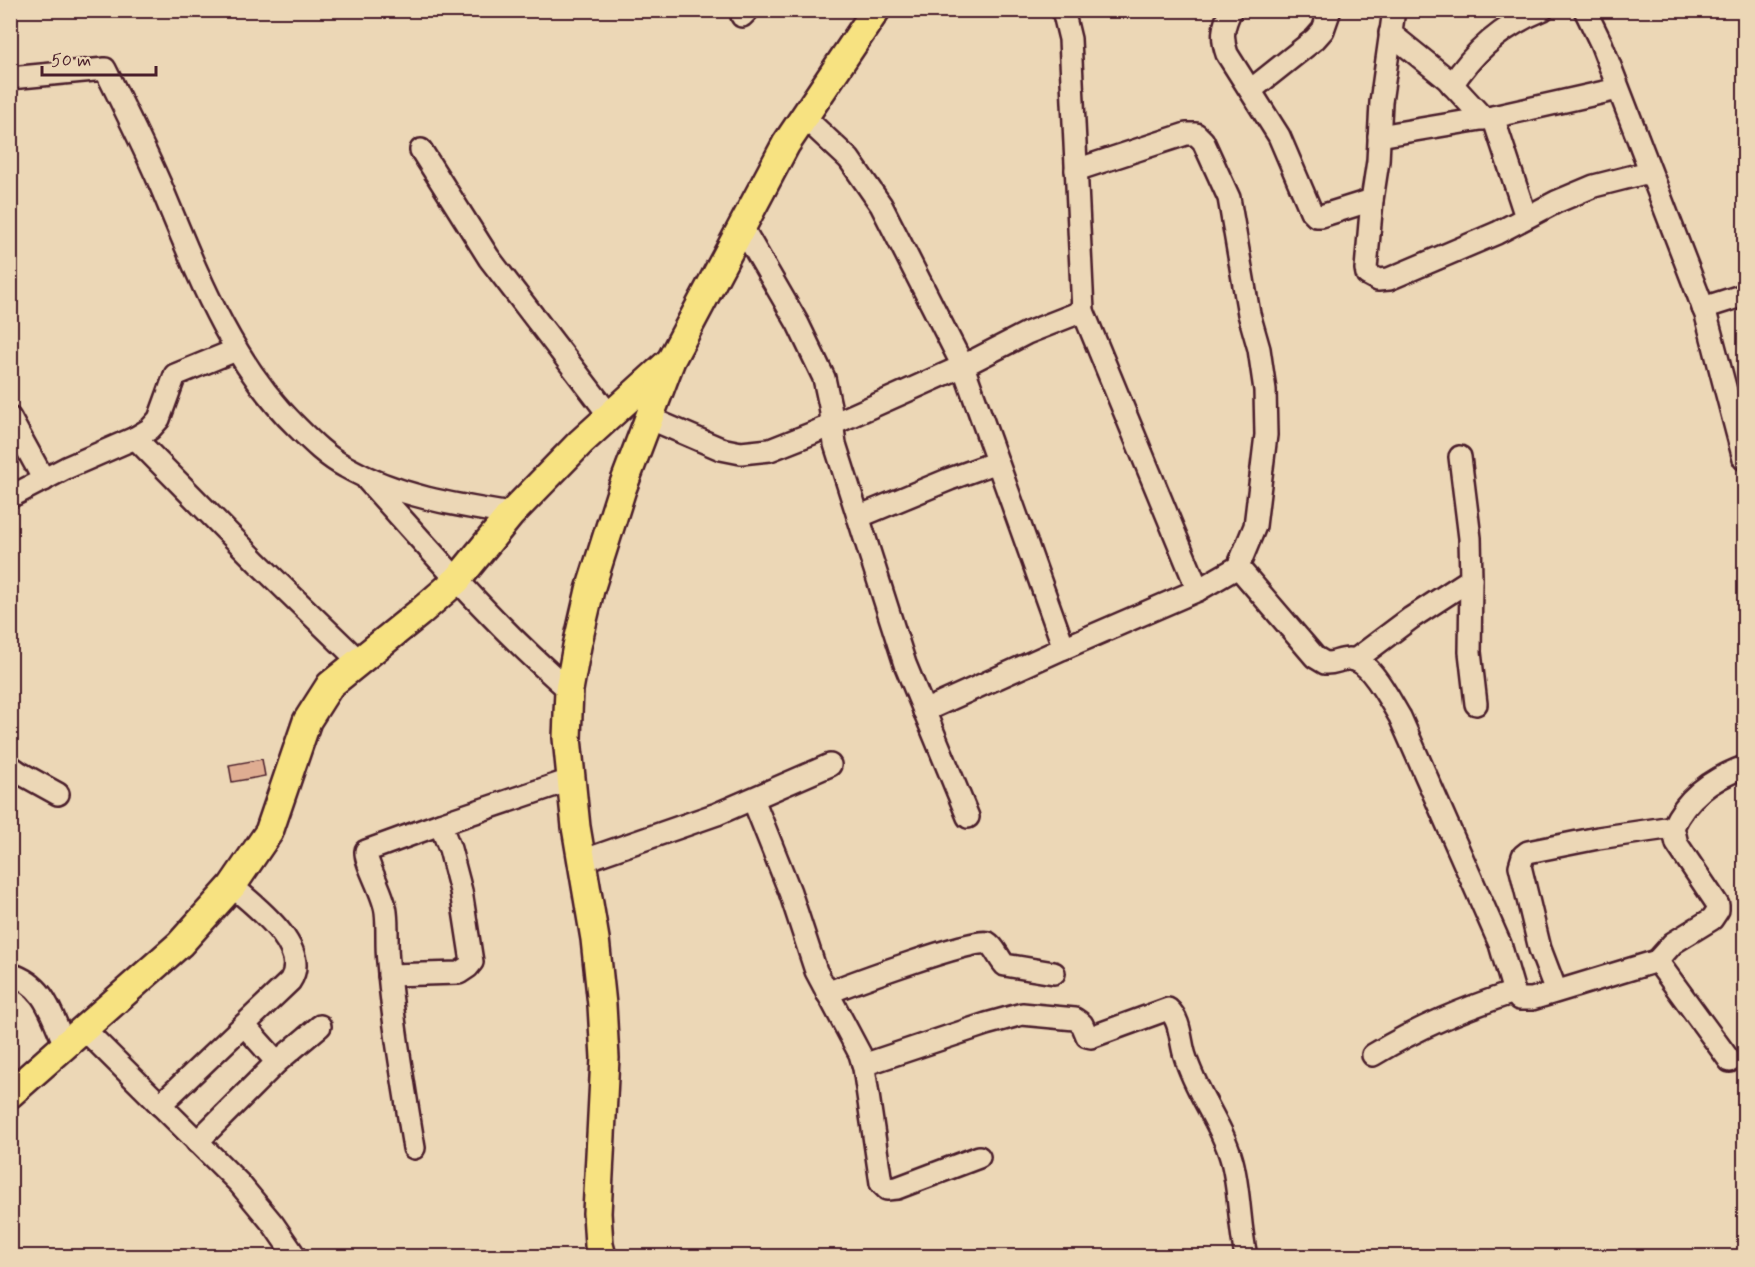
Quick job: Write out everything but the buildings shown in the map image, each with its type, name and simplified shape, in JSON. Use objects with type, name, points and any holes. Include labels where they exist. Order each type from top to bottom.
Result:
[{"type":"main road","points":[[602,1257],[598,1245],[597,1213],[603,1036],[595,939],[570,780],[567,738],[569,690],[577,646],[590,590],[622,489],[671,360],[786,144],[875,11]]},
{"type":"main road","points":[[10,1094],[180,944],[232,886],[268,832],[307,721],[330,685],[457,580],[511,514],[581,442],[671,360]]},
{"type":"street","points":[[1063,10],[1070,39],[1083,311],[1198,590]]},
{"type":"street","points":[[1231,10],[1223,32],[1223,42],[1238,71],[1279,136],[1305,201],[1316,216],[1327,216],[1372,200]]},
{"type":"street","points":[[1251,90],[1311,44],[1323,30],[1330,10]]},
{"type":"street","points":[[1394,10],[1381,102],[1367,274],[1378,280],[1389,279],[1497,232],[1594,186],[1649,172]]},
{"type":"street","points":[[1452,85],[1464,66],[1509,25],[1542,10]]},
{"type":"street","points":[[1585,10],[1601,43],[1703,308],[1744,459]]},
{"type":"street","points":[[1390,33],[1488,118],[1526,217]]},
{"type":"street","points":[[10,78],[105,69],[144,149],[203,286],[236,350],[258,383],[285,415],[320,450],[365,477],[386,486],[447,504],[511,514]]},
{"type":"street","points":[[1379,136],[1488,118],[1618,89]]},
{"type":"street","points":[[804,117],[849,159],[869,185],[963,366],[1064,648]]},
{"type":"street","points":[[924,711],[1198,590],[1238,567],[1255,526],[1266,435],[1265,390],[1259,349],[1249,314],[1228,198],[1209,150],[1196,134],[1186,134],[1076,170]]},
{"type":"street","points":[[420,150],[489,258],[610,416]]},
{"type":"street","points":[[742,227],[798,324],[824,378],[835,444],[905,664],[968,817]]},
{"type":"street","points":[[1703,308],[1744,295]]},
{"type":"street","points":[[650,418],[721,448],[741,453],[770,450],[832,425],[963,366],[1027,333],[1083,311]]},
{"type":"street","points":[[10,497],[150,429],[159,419],[175,375],[236,350]]},
{"type":"street","points":[[10,418],[44,480]]},
{"type":"street","points":[[135,438],[258,563],[359,661]]},
{"type":"street","points":[[1460,457],[1470,538],[1470,652],[1476,704]]},
{"type":"street","points":[[858,517],[950,478],[997,462]]},
{"type":"street","points":[[365,477],[457,580],[533,659],[569,690]]},
{"type":"street","points":[[1238,567],[1315,657],[1325,663],[1355,660],[1368,668],[1400,717],[1500,944],[1515,992],[1522,1000],[1532,999],[1657,961],[1673,943],[1712,919],[1718,910],[1718,905],[1677,844],[1673,827],[1683,809],[1698,792],[1744,767]]},
{"type":"street","points":[[1355,660],[1411,618],[1471,579]]},
{"type":"street","points":[[582,861],[717,814],[830,765]]},
{"type":"street","points":[[10,766],[20,774],[58,794]]},
{"type":"street","points":[[414,1148],[389,975],[384,900],[366,853],[372,848],[570,780]]},
{"type":"street","points":[[753,799],[790,892],[816,971],[854,1039],[863,1065],[876,1160],[880,1180],[884,1187],[897,1188],[979,1157]]},
{"type":"street","points":[[389,975],[459,973],[472,962],[460,891],[450,849],[440,824]]},
{"type":"street","points":[[1556,991],[1540,949],[1520,866],[1523,856],[1528,852],[1598,838],[1673,827]]},
{"type":"street","points":[[160,1105],[294,975],[296,964],[291,948],[274,924],[232,886]]},
{"type":"street","points":[[827,993],[963,946],[984,942],[991,945],[1005,965],[1054,973]]},
{"type":"street","points":[[1657,961],[1730,1061]]},
{"type":"street","points":[[10,974],[27,980],[35,986],[49,1009],[75,1037],[160,1105],[239,1183],[273,1224],[295,1257]]},
{"type":"street","points":[[1373,1055],[1438,1019],[1515,992]]},
{"type":"street","points":[[863,1065],[986,1023],[1022,1014],[1075,1019],[1082,1024],[1086,1034],[1091,1037],[1168,1009],[1177,1022],[1185,1056],[1199,1092],[1224,1139],[1232,1161],[1246,1257]]},
{"type":"street","points":[[244,1025],[277,1062]]},
{"type":"street","points":[[197,1142],[277,1062],[320,1026]]}]
